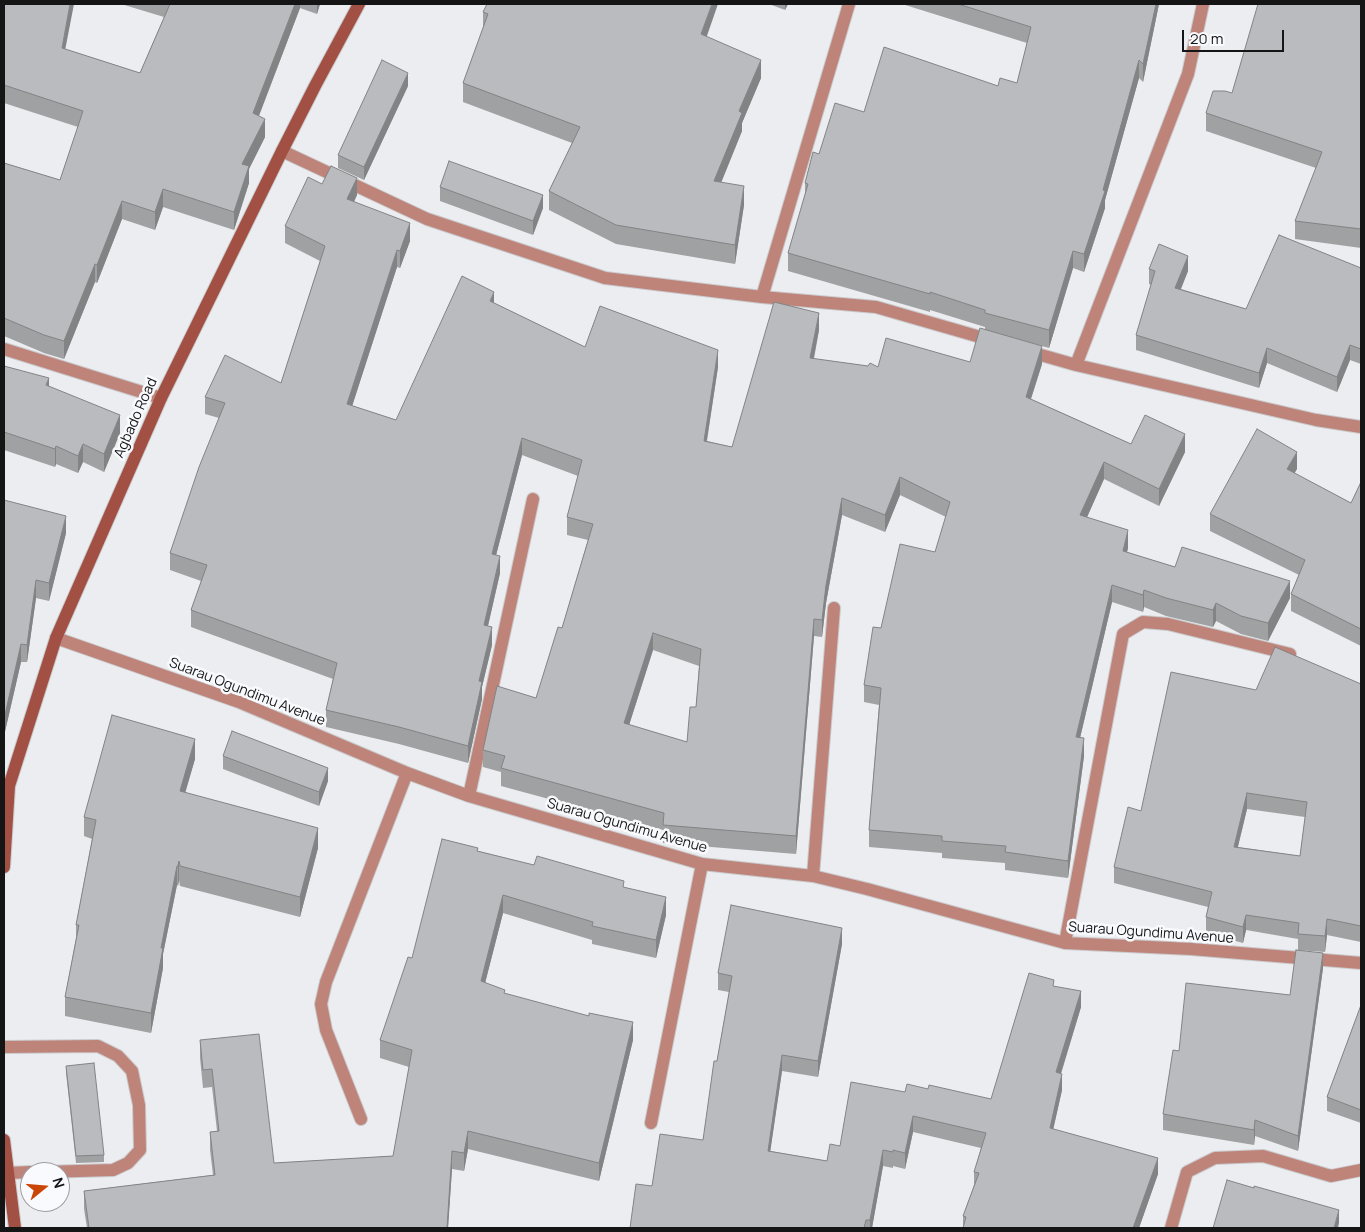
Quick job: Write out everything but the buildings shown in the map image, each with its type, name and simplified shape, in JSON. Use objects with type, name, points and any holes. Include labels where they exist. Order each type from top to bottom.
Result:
[{"type":"main road","name":"Agbado Road","points":[[4,867],[9,786],[56,638],[161,398],[282,151],[359,4]]},
{"type":"main road","points":[[4,1140],[15,1228]]},
{"type":"street","points":[[762,298],[849,4]]},
{"type":"street","points":[[1076,365],[1188,74],[1203,4]]},
{"type":"street","points":[[282,151],[427,219],[605,278],[762,298],[876,307],[1076,365],[1316,420],[1361,427]]},
{"type":"street","points":[[4,349],[161,398]]},
{"type":"street","points":[[469,796],[534,500]]},
{"type":"street","points":[[812,876],[834,608]]},
{"type":"street","points":[[1065,943],[1123,634],[1143,622],[1168,624],[1292,655]]},
{"type":"street","name":"Suarau Ogundimu Avenue","points":[[56,638],[239,702],[407,773],[469,796],[702,864],[812,876],[876,891],[1065,943],[1191,949],[1361,963]]},
{"type":"street","points":[[361,1119],[326,1030],[321,1004],[326,982],[407,773]]},
{"type":"street","points":[[651,1123],[702,864]]},
{"type":"street","points":[[4,1047],[98,1046],[118,1056],[132,1071],[139,1105],[140,1150],[128,1163],[113,1170],[70,1171]]},
{"type":"street","points":[[1171,1228],[1187,1172],[1215,1158],[1263,1156],[1331,1176],[1361,1170]]},
{"type":"street","points":[[8,1173],[20,1172]]}]
